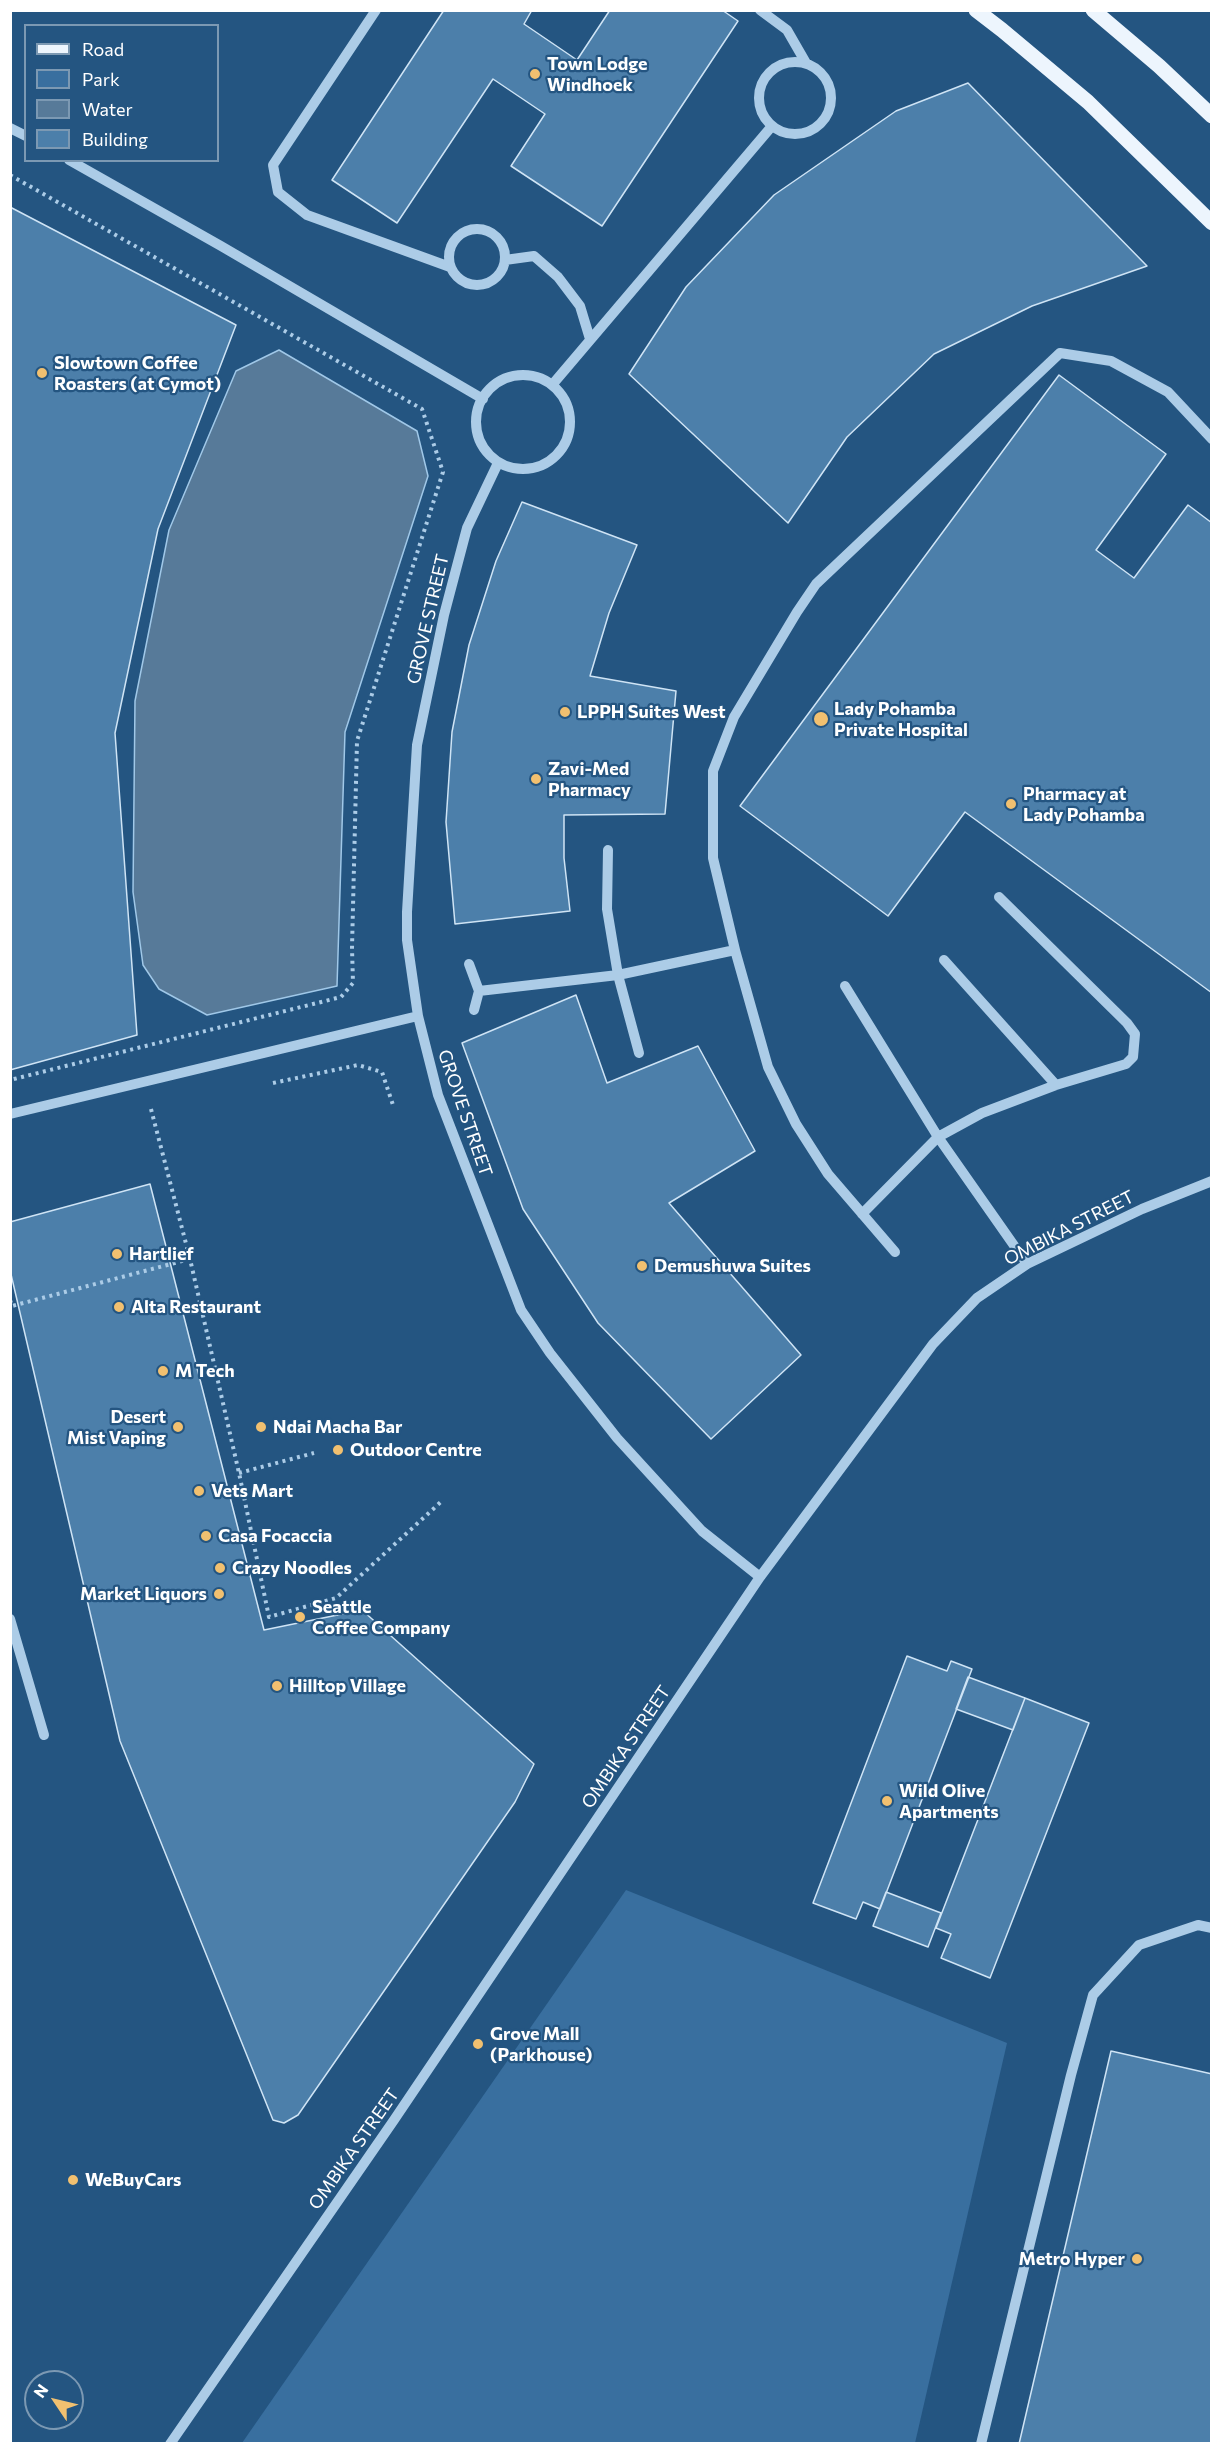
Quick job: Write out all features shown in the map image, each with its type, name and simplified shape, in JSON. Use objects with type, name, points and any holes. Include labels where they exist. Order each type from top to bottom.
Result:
[{"type":"main road","points":[[976,10],[1088,102],[1212,223]]},
{"type":"main road","points":[[1093,10],[1159,66],[1212,116]]},
{"type":"street","points":[[376,10],[273,165],[278,192],[308,214],[450,267]]},
{"type":"street","points":[[760,10],[788,30],[806,63]]},
{"type":"street","points":[[793,61],[806,63],[816,68],[830,86],[832,98],[825,120],[817,128],[795,135],[772,126],[764,117],[759,93],[770,71],[781,64],[793,61]]},
{"type":"street","points":[[552,385],[772,126]]},
{"type":"street","points":[[10,128],[24,135]]},
{"type":"street","points":[[73,162],[483,399]]},
{"type":"street","points":[[473,229],[486,230],[497,236],[504,247],[505,260],[501,271],[492,281],[480,286],[468,284],[457,278],[450,267],[448,254],[452,242],[461,233],[473,229]]},
{"type":"street","points":[[505,260],[534,256],[558,277],[580,306],[590,339]]},
{"type":"street","points":[[895,1252],[828,1174],[796,1124],[768,1067],[735,950],[713,858],[713,771],[734,717],[796,612],[816,584],[1060,353],[1111,361],[1168,392],[1212,439]]},
{"type":"street","points":[[524,375],[538,377],[552,385],[562,396],[570,411],[571,427],[561,449],[544,465],[529,470],[513,469],[498,463],[486,452],[478,439],[477,409],[483,399],[495,384],[509,377],[524,375]]},
{"type":"street","name":"GROVE STREET","points":[[498,463],[468,528],[444,615],[417,745],[407,940],[418,1016],[438,1095],[520,1310],[550,1353],[617,1437],[702,1531],[760,1577]]},
{"type":"street","points":[[608,850],[607,909],[618,975],[639,1053]]},
{"type":"street","points":[[862,1214],[938,1137],[982,1113],[1126,1064],[1133,1057],[1135,1034],[1127,1023],[999,897]]},
{"type":"street","points":[[479,991],[618,975],[735,950]]},
{"type":"street","points":[[944,960],[1056,1086]]},
{"type":"street","points":[[469,964],[479,991],[474,1010]]},
{"type":"street","points":[[845,986],[938,1137],[1027,1264]]},
{"type":"street","points":[[10,1113],[418,1016]]},
{"type":"street","name":"OMBIKA STREET","points":[[170,2444],[400,2110],[760,1577],[933,1344],[977,1298],[1027,1264],[1142,1209],[1212,1181]]},
{"type":"street","points":[[10,1619],[44,1735]]},
{"type":"street","points":[[981,2444],[1071,2075],[1093,1995],[1139,1945],[1198,1925],[1212,1928]]},
{"type":"path","points":[[10,175],[422,409],[442,472],[357,741],[353,983],[341,997],[10,1080]]},
{"type":"path","points":[[266,1084],[358,1065],[382,1072],[393,1105]]},
{"type":"path","points":[[140,1111],[162,1106]]},
{"type":"path","points":[[151,1108],[190,1259],[269,1617],[336,1598],[443,1500]]},
{"type":"path","points":[[10,1300],[12,1306],[190,1259]]},
{"type":"path","points":[[239,1473],[314,1453]]},
{"type":"green space","points":[[626,1890],[1007,2043],[915,2443],[242,2443]]},
{"type":"water","points":[[279,350],[417,431],[428,476],[345,732],[337,986],[207,1015],[159,989],[143,965],[133,892],[135,701],[169,530],[236,371]]},
{"type":"building","points":[[444,10],[532,10],[524,24],[577,60],[610,10],[722,10],[738,21],[602,226],[511,166],[545,114],[493,79],[397,223],[332,180]]},
{"type":"building","points":[[968,83],[1147,266],[1032,306],[934,354],[847,437],[788,523],[629,374],[686,287],[774,195],[896,111]]},
{"type":"building","points":[[10,207],[236,325],[158,529],[115,733],[137,1035],[10,1070]]},
{"type":"building","points":[[1059,375],[1166,454],[1096,550],[1134,578],[1188,505],[1212,523],[1212,993],[965,812],[888,916],[740,806]]},
{"type":"building","name":"LPPH Suites West","points":[[522,502],[637,545],[609,613],[590,676],[676,691],[665,814],[564,815],[564,858],[570,911],[455,924],[446,822],[452,732],[469,645],[496,561]]},
{"type":"building","name":"Demushuwa Suites","points":[[576,995],[607,1083],[698,1046],[755,1151],[669,1203],[801,1355],[711,1439],[598,1323],[523,1209],[462,1043]]},
{"type":"building","name":"Hilltop Village","points":[[150,1184],[264,1630],[362,1610],[534,1764],[515,1802],[298,2115],[284,2123],[273,2120],[120,1741],[10,1270],[10,1222]]},
{"type":"building","name":"Wild Olive Apartments","points":[[907,1656],[947,1671],[951,1661],[972,1669],[880,1909],[863,1902],[856,1919],[813,1903]]},
{"type":"building","points":[[968,1677],[1025,1698],[1013,1730],[956,1709]]},
{"type":"building","points":[[1025,1698],[1089,1723],[990,1978],[941,1958],[951,1934],[936,1928]]},
{"type":"building","points":[[886,1892],[941,1913],[928,1947],[873,1926]]},
{"type":"building","name":"Metro Hyper","points":[[1111,2051],[1212,2074],[1212,2444],[1019,2444]]},
{"type":"place","name":"Town Lodge Windhoek","points":[[535,74]]},
{"type":"place","name":"Slowtown Coffee Roasters (at Cymot)","points":[[42,373]]},
{"type":"place","name":"LPPH Suites West","points":[[565,712]]},
{"type":"place","name":"Lady Pohamba Private Hospital","points":[[821,719]]},
{"type":"place","name":"Zavi-Med Pharmacy","points":[[536,779]]},
{"type":"place","name":"Pharmacy at Lady Pohamba","points":[[1011,804]]},
{"type":"place","name":"Hartlief","points":[[117,1254]]},
{"type":"place","name":"Demushuwa Suites","points":[[642,1266]]},
{"type":"place","name":"Alta Restaurant","points":[[119,1307]]},
{"type":"place","name":"M Tech","points":[[163,1371]]},
{"type":"place","name":"Desert Mist Vaping","points":[[178,1427]]},
{"type":"place","name":"Ndai Macha Bar","points":[[261,1427]]},
{"type":"place","name":"Outdoor Centre","points":[[338,1450]]},
{"type":"place","name":"Vets Mart","points":[[199,1491]]},
{"type":"place","name":"Casa Focaccia","points":[[206,1536]]},
{"type":"place","name":"Crazy Noodles","points":[[220,1568]]},
{"type":"place","name":"Market Liquors","points":[[219,1594]]},
{"type":"place","name":"Seattle Coffee Company","points":[[300,1617]]},
{"type":"place","name":"Hilltop Village","points":[[277,1686]]},
{"type":"place","name":"Wild Olive Apartments","points":[[887,1801]]},
{"type":"place","name":"Grove Mall (Parkhouse)","points":[[478,2044]]},
{"type":"place","name":"WeBuyCars","points":[[73,2180]]},
{"type":"place","name":"Metro Hyper","points":[[1137,2259]]}]
